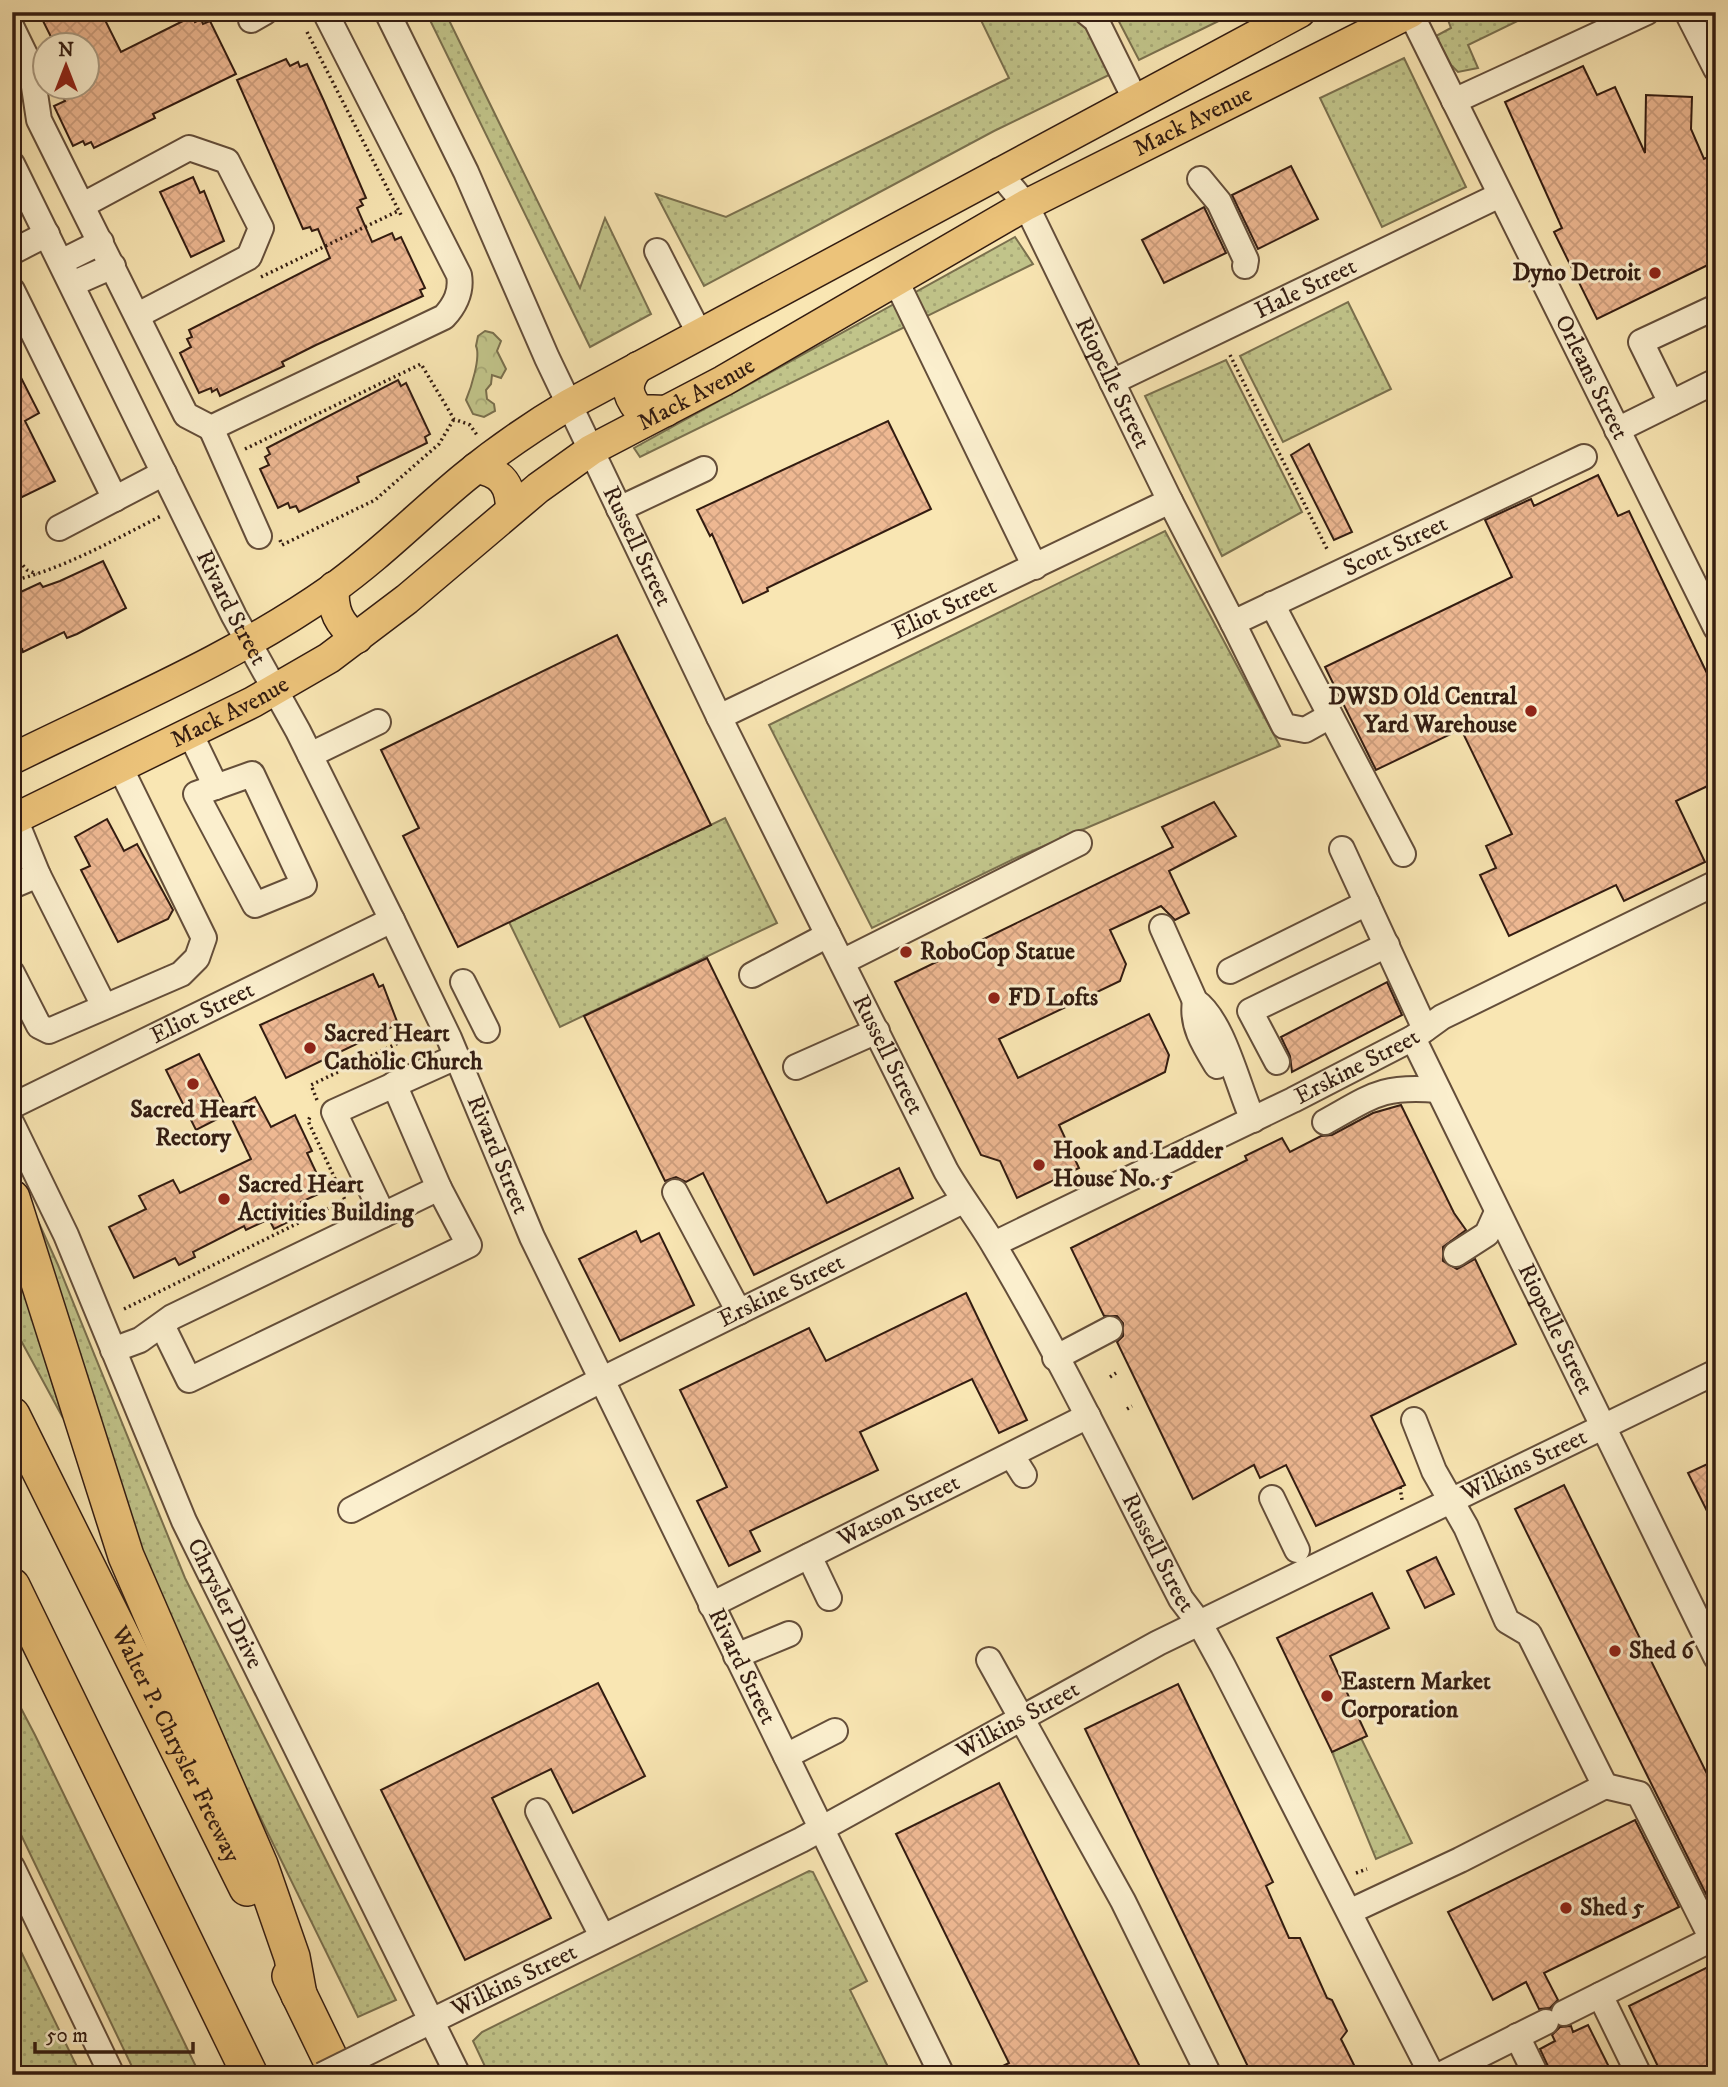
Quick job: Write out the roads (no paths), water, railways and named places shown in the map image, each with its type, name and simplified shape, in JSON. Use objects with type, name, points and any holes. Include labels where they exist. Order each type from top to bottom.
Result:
[{"type":"highway","points":[[12,1198],[126,1556],[260,1865],[292,1957],[299,1995]]},
{"type":"highway","name":"Walter P. Chrysler Freeway","points":[[12,1415],[338,2075]]},
{"type":"highway","points":[[12,1586],[250,2075]]},
{"type":"highway","points":[[12,1633],[160,1889]]},
{"type":"main road","name":"Mack Avenue","points":[[14,819],[275,690],[357,638],[511,510],[591,450],[666,411],[1026,205],[1410,12]]},
{"type":"main road","name":"Mack Avenue","points":[[12,759],[248,642],[334,587],[524,431],[569,404],[998,171],[1298,13]]},
{"type":"main road","points":[[1202,117],[1192,103],[1192,92],[1197,82],[1240,58],[1298,13]]},
{"type":"main road","points":[[638,367],[628,381],[628,397],[639,410],[666,411]]},
{"type":"main road","points":[[477,468],[491,470],[503,478],[511,495],[511,510]]},
{"type":"main road","points":[[334,587],[333,603],[337,617],[357,638]]},
{"type":"street","points":[[211,428],[444,317],[452,308],[461,287],[459,275],[325,12]]},
{"type":"street","name":"Russell Street","points":[[387,12],[466,172],[569,404],[619,509],[828,935],[963,1201],[994,1244],[1087,1416],[1181,1599],[1200,1624],[1350,1911],[1432,2075]]},
{"type":"street","points":[[1086,12],[1096,20],[1141,96]]},
{"type":"street","points":[[1106,12],[1141,96]]},
{"type":"street","name":"Orleans Street","points":[[1410,12],[1716,628]]},
{"type":"street","points":[[1454,101],[1647,12]]},
{"type":"street","points":[[1687,12],[1716,69]]},
{"type":"street","points":[[12,27],[31,67],[39,120],[186,415],[211,428],[268,534]]},
{"type":"street","points":[[83,205],[189,148],[227,161],[261,228],[249,257],[138,315]]},
{"type":"street","name":"Rivard Street","points":[[12,164],[248,642],[310,755],[392,920],[456,1057],[533,1237],[601,1380],[942,2075]]},
{"type":"street","name":"Riopelle Street","points":[[998,171],[1026,205],[1111,382],[1233,623]]},
{"type":"street","points":[[1200,179],[1219,202],[1246,260],[1245,266]]},
{"type":"street","name":"Hale Street","points":[[1111,382],[1500,195]]},
{"type":"street","points":[[12,252],[47,234]]},
{"type":"street","points":[[61,262],[101,242]]},
{"type":"street","points":[[657,251],[699,333]]},
{"type":"street","points":[[72,285],[113,266]]},
{"type":"street","points":[[896,281],[1035,567]]},
{"type":"street","points":[[12,290],[115,499]]},
{"type":"street","points":[[1671,403],[1641,342],[1716,307]]},
{"type":"street","points":[[1617,430],[1716,381]]},
{"type":"street","name":"Scott Street","points":[[1233,623],[1584,457]]},
{"type":"street","points":[[619,509],[704,469]]},
{"type":"street","points":[[59,528],[164,473]]},
{"type":"street","name":"Eliot Street","points":[[719,717],[1170,501]]},
{"type":"street","points":[[1272,604],[1403,853]]},
{"type":"street","points":[[1233,623],[1284,726],[1306,730],[1330,716]]},
{"type":"street","points":[[310,755],[336,746],[378,722]]},
{"type":"street","points":[[190,733],[216,788]]},
{"type":"street","points":[[12,973],[39,1026],[49,1031],[181,974],[197,958],[204,938],[120,767]]},
{"type":"street","points":[[252,774],[304,885],[255,905],[197,794],[216,788],[252,774]]},
{"type":"street","points":[[14,819],[38,875],[104,1006]]},
{"type":"street","points":[[842,962],[1079,843]]},
{"type":"street","name":"Riopelle Street","points":[[1342,849],[1387,944],[1438,1090],[1715,1654]]},
{"type":"street","points":[[12,886],[38,875]]},
{"type":"street","name":"Erskine Street","points":[[994,1244],[1315,1089],[1419,1034],[1442,1017],[1716,883]]},
{"type":"street","points":[[1230,971],[1367,903]]},
{"type":"street","name":"Eliot Street","points":[[12,1106],[392,920]]},
{"type":"street","points":[[1161,927],[1195,1001],[1207,1009],[1222,1063],[1253,1120]]},
{"type":"street","points":[[752,975],[828,935]]},
{"type":"street","points":[[1276,1062],[1250,1011],[1387,944]]},
{"type":"street","points":[[435,1011],[466,988],[487,1030]]},
{"type":"street","points":[[796,1067],[877,1031]]},
{"type":"street","points":[[383,1215],[334,1112],[456,1057]]},
{"type":"street","points":[[162,1325],[189,1380],[469,1245],[439,1188],[394,1084]]},
{"type":"street","points":[[1315,1089],[1327,1126],[1382,1091],[1401,1087],[1438,1090]]},
{"type":"street","name":"Chrysler Drive","points":[[12,1124],[66,1235],[184,1521],[458,2075]]},
{"type":"street","points":[[113,1350],[140,1340],[162,1325],[439,1188]]},
{"type":"street","points":[[675,1192],[739,1312]]},
{"type":"street","name":"Erskine Street","points":[[351,1510],[601,1380],[963,1201]]},
{"type":"street","points":[[1456,1254],[1487,1234],[1497,1212]]},
{"type":"street","points":[[1055,1357],[1110,1329]]},
{"type":"street","name":"Wilkins Street","points":[[322,2075],[823,1829],[1022,1717],[1200,1624],[1716,1372]]},
{"type":"street","name":"Watson Street","points":[[711,1605],[809,1556],[1018,1465],[1087,1416]]},
{"type":"street","points":[[1414,1420],[1434,1471],[1452,1502],[1507,1621],[1529,1634],[1605,1786]]},
{"type":"street","points":[[1272,1499],[1297,1550]]},
{"type":"street","points":[[809,1556],[829,1598]]},
{"type":"street","points":[[736,1656],[789,1634]]},
{"type":"street","points":[[989,1660],[1123,1901],[1209,2075]]},
{"type":"street","points":[[786,1756],[835,1731]]},
{"type":"street","points":[[1350,1911],[1460,1860],[1605,1786],[1639,1794],[1714,1938],[1440,2075]]},
{"type":"street","points":[[538,1811],[602,1936]]},
{"type":"street","points":[[12,1867],[112,2075]]},
{"type":"street","points":[[1600,1995],[1639,2075]]},
{"type":"street","points":[[1517,2036],[1536,2075]]},
{"type":"place","name":"Dyno Detroit","points":[[1655,273]]},
{"type":"place","name":"DWSD Old Central Yard Warehouse","points":[[1531,711]]},
{"type":"place","name":"RoboCop Statue","points":[[906,952]]},
{"type":"place","name":"FD Lofts","points":[[994,998]]},
{"type":"place","name":"Sacred Heart Catholic Church","points":[[310,1048]]},
{"type":"place","name":"Sacred Heart Rectory","points":[[193,1084]]},
{"type":"place","name":"Hook and Ladder House No. 5","points":[[1039,1165]]},
{"type":"place","name":"Sacred Heart Activities Building","points":[[224,1199]]},
{"type":"place","name":"Shed 6","points":[[1615,1651]]},
{"type":"place","name":"Eastern Market Corporation","points":[[1327,1696]]},
{"type":"place","name":"Shed 5","points":[[1566,1908]]}]
